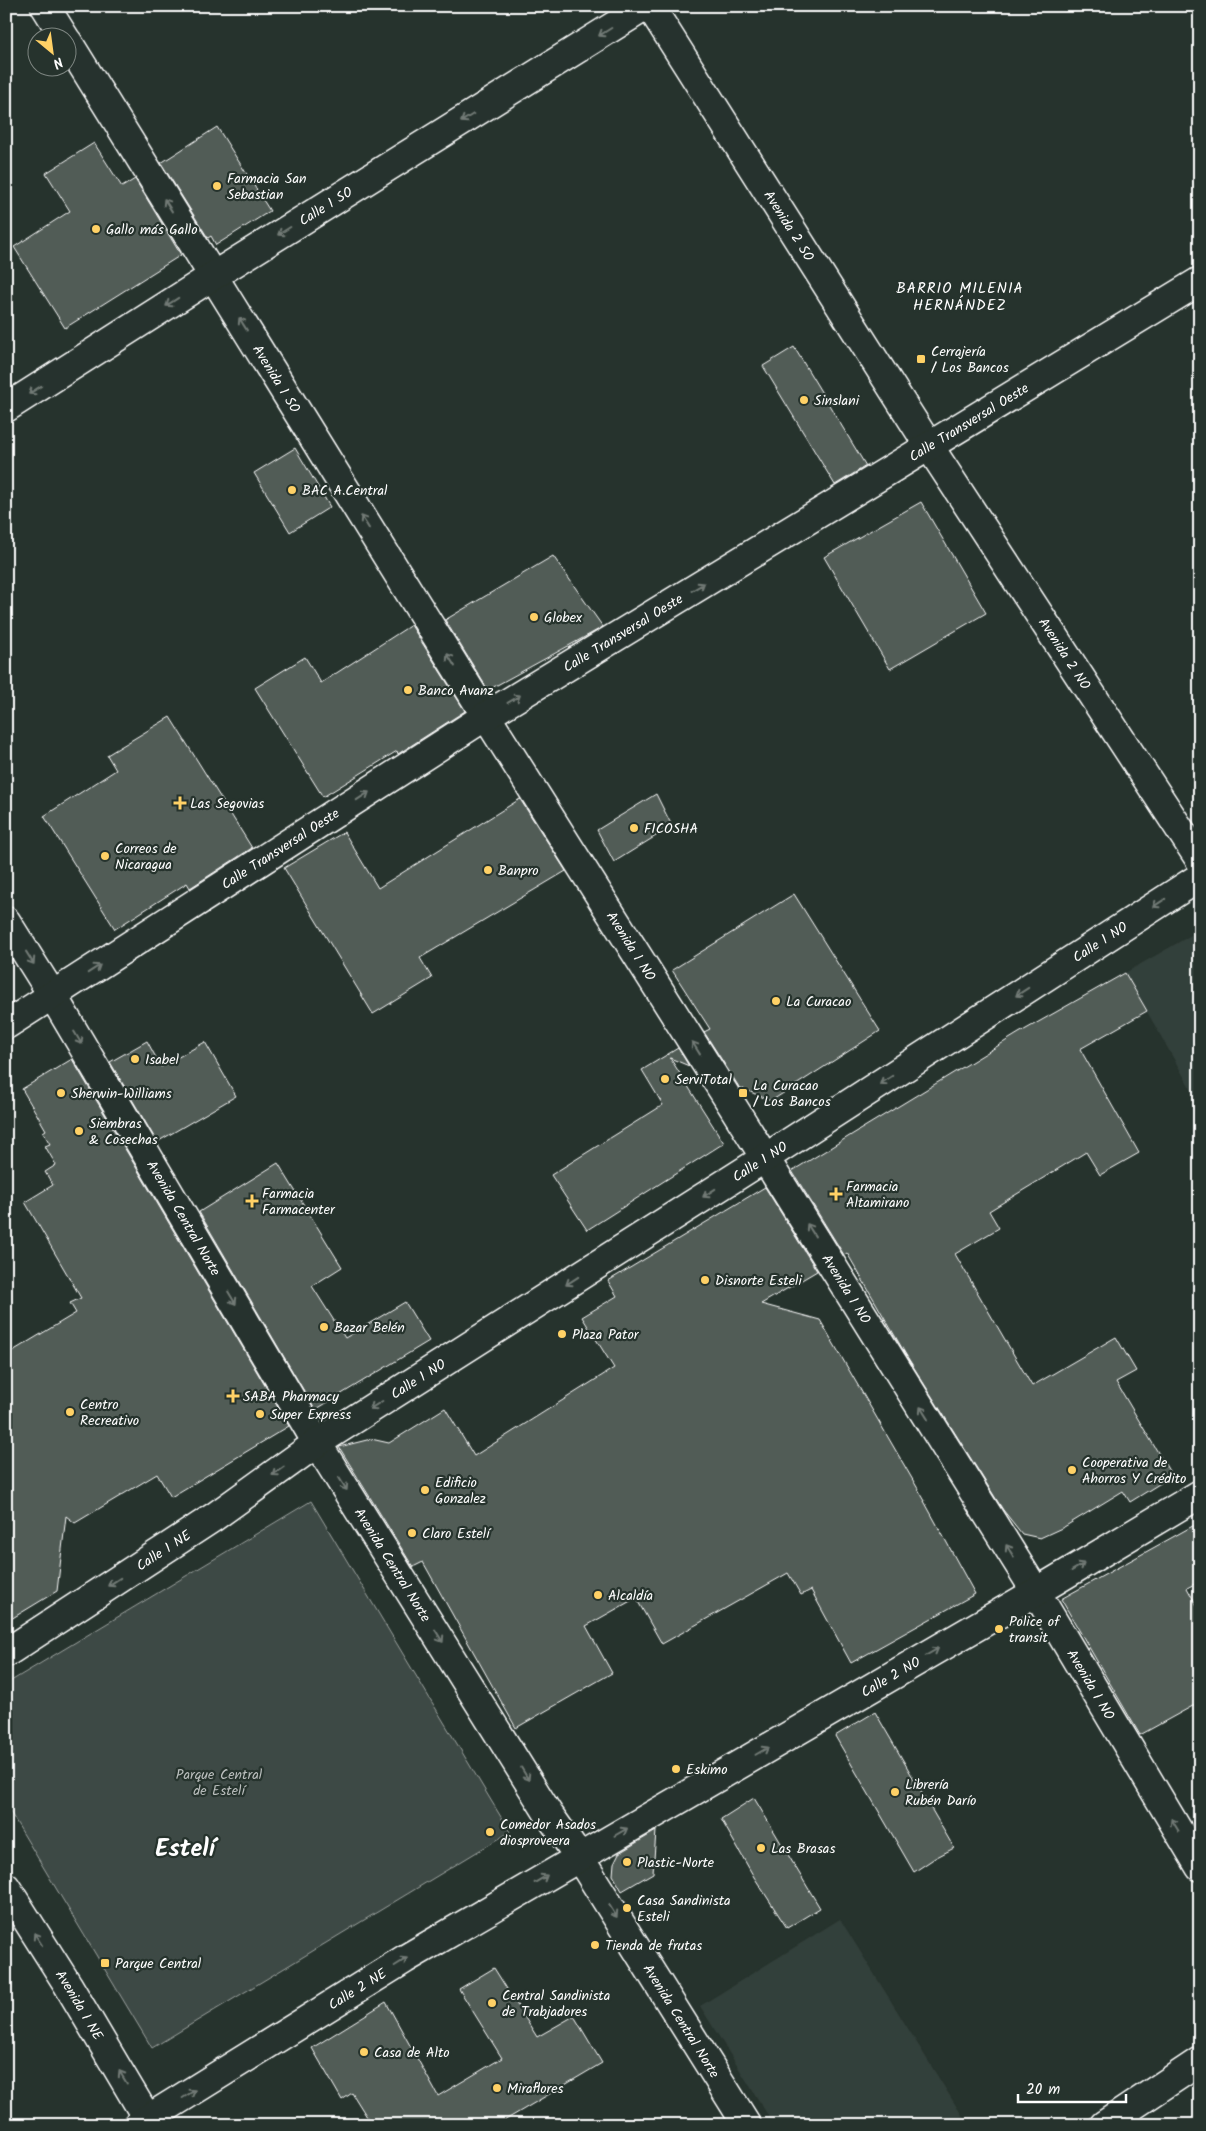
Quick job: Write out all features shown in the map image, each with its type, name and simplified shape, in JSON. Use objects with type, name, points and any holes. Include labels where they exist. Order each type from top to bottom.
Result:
[{"type":"street","points":[[45,6],[58,28]]},
{"type":"street","name":"Calle 1 SO","points":[[6,408],[213,276],[646,6]]},
{"type":"street","name":"Avenida 2 SO","points":[[650,6],[930,446]]},
{"type":"street","name":"Avenida 1 SO","points":[[78,58],[486,716]]},
{"type":"street","name":"Calle Transversal Oeste","points":[[6,1025],[486,716],[1200,281]]},
{"type":"street","name":"Avenida 2 NO","points":[[930,446],[1200,860]]},
{"type":"street","name":"Avenida 1 NO","points":[[486,716],[1036,1592],[1200,1867]]},
{"type":"street","name":"Calle 1 NO","points":[[317,1443],[765,1158],[1200,877]]},
{"type":"street","name":"Avenida Central Norte","points":[[6,921],[53,996],[317,1443],[548,1813],[579,1857],[747,2125]]},
{"type":"street","name":"Calle 1 NE","points":[[6,1654],[214,1517],[317,1443]]},
{"type":"street","name":"Calle 2 NO","points":[[579,1857],[1036,1592],[1200,1494]]},
{"type":"street","name":"Calle 2 NE","points":[[145,2123],[405,1959],[579,1857]]},
{"type":"street","name":"Avenida 1 NE","points":[[6,1887],[68,1985],[145,2123]]},
{"type":"street","points":[[1104,2125],[1200,2061]]},
{"type":"shaded area","points":[[1200,930],[1200,1105],[1125,973]]},
{"type":"shaded area","points":[[840,1919],[968,2125],[774,2125],[700,2006]]},
{"type":"green space","name":"Parque Central de Estelí","points":[[311,1501],[510,1832],[152,2048],[6,1805],[6,1684]]},
{"type":"building","name":"Farmacia San Sebastian","points":[[217,127],[270,211],[216,245],[211,236],[208,238],[161,163]]},
{"type":"building","name":"Gallo más Gallo","points":[[94,143],[122,187],[135,179],[181,255],[65,328],[14,247],[70,211],[46,173]]},
{"type":"building","name":"Sinslani","points":[[794,347],[866,466],[835,485],[763,366]]},
{"type":"building","name":"BAC A.Central","points":[[295,448],[330,507],[290,532],[254,473]]},
{"type":"building","points":[[921,502],[986,613],[890,669],[824,557]]},
{"type":"building","name":"Globex","points":[[553,556],[603,627],[488,690],[445,620]]},
{"type":"building","points":[[411,625],[465,711],[398,754],[397,751],[323,797],[255,688],[305,657],[321,683]]},
{"type":"building","points":[[170,717],[252,848],[190,888],[187,883],[115,929],[44,816],[116,770],[107,755]]},
{"type":"building","name":"FICOSHA","points":[[656,794],[672,826],[614,862],[597,830]]},
{"type":"building","points":[[520,799],[566,871],[420,958],[432,978],[373,1014],[284,868],[344,832],[378,888]]},
{"type":"building","name":"La Curacao","points":[[794,894],[880,1031],[771,1101],[739,1087],[704,1032],[710,1029],[672,970]]},
{"type":"building","points":[[1125,973],[1147,1011],[1080,1049],[1139,1153],[1100,1175],[1086,1152],[989,1211],[999,1228],[955,1254],[1032,1386],[1116,1337],[1136,1371],[1116,1382],[1172,1476],[1130,1502],[1123,1491],[1064,1527],[1040,1538],[1022,1534],[1003,1510],[906,1355],[847,1253],[844,1255],[792,1171],[1019,1033]]},
{"type":"building","points":[[147,1041],[161,1067],[205,1042],[236,1096],[157,1142],[110,1062]]},
{"type":"building","points":[[678,1048],[689,1066],[670,1058],[724,1143],[587,1230],[551,1175],[663,1105],[642,1070]]},
{"type":"building","points":[[72,1059],[289,1426],[171,1497],[157,1474],[75,1523],[66,1516],[57,1591],[6,1622],[6,1355],[76,1313],[70,1303],[81,1298],[25,1202],[53,1185],[45,1172],[56,1165],[45,1146],[50,1144],[43,1132],[46,1130],[22,1089]]},
{"type":"building","points":[[278,1163],[342,1267],[312,1286],[345,1338],[405,1302],[429,1341],[315,1410],[199,1212]]},
{"type":"building","points":[[765,1187],[817,1271],[761,1304],[820,1320],[925,1501],[975,1594],[851,1663],[811,1590],[801,1595],[788,1573],[662,1644],[636,1598],[586,1626],[612,1673],[516,1728],[423,1562],[413,1567],[339,1447],[371,1439],[389,1443],[445,1408],[474,1456],[614,1368],[582,1317],[617,1296],[608,1281]]},
{"type":"building","points":[[1200,1522],[1200,1581],[1187,1588],[1200,1611],[1200,1702],[1140,1735],[1061,1599]]},
{"type":"building","name":"Librería Rubén Darío","points":[[875,1712],[954,1848],[914,1872],[835,1736]]},
{"type":"building","name":"Las Brasas","points":[[754,1798],[820,1908],[787,1928],[754,1877],[721,1819]]},
{"type":"building","points":[[656,1831],[653,1873],[622,1891],[613,1875],[614,1863],[619,1853]]},
{"type":"building","points":[[494,1968],[537,2037],[574,2016],[602,2063],[497,2125],[372,2125],[352,2093],[342,2100],[312,2048],[386,2002],[438,2096],[502,2058],[459,1989]]},
{"type":"place","name":"Farmacia San Sebastian","points":[[217,186]]},
{"type":"place","name":"Gallo más Gallo","points":[[96,229]]},
{"type":"place","name":"Cerrajería / Los Bancos","points":[[921,359]]},
{"type":"place","name":"Sinslani","points":[[804,400]]},
{"type":"place","name":"BAC A.Central","points":[[292,490]]},
{"type":"place","name":"Globex","points":[[534,617]]},
{"type":"place","name":"Banco Avanz","points":[[408,690]]},
{"type":"place","name":"Las Segovias","points":[[180,803]]},
{"type":"place","name":"FICOSHA","points":[[634,828]]},
{"type":"place","name":"Correos de Nicaragua","points":[[105,856]]},
{"type":"place","name":"Banpro","points":[[488,870]]},
{"type":"place","name":"La Curacao","points":[[776,1001]]},
{"type":"place","name":"Isabel","points":[[135,1059]]},
{"type":"place","name":"ServiTotal","points":[[665,1079]]},
{"type":"place","name":"Sherwin-Williams","points":[[61,1093]]},
{"type":"place","name":"La Curacao / Los Bancos","points":[[743,1093]]},
{"type":"place","name":"Siembras & Cosechas","points":[[79,1131]]},
{"type":"place","name":"Farmacia Altamirano","points":[[836,1194]]},
{"type":"place","name":"Farmacia Farmacenter","points":[[252,1201]]},
{"type":"place","name":"Disnorte Esteli","points":[[705,1280]]},
{"type":"place","name":"Bazar Belén","points":[[324,1327]]},
{"type":"place","name":"Plaza Pator","points":[[562,1334]]},
{"type":"place","name":"SABA Pharmacy","points":[[233,1396]]},
{"type":"place","name":"Centro Recreativo","points":[[70,1412]]},
{"type":"place","name":"Super Express","points":[[260,1414]]},
{"type":"place","name":"Cooperativa de Ahorros Y Crédito","points":[[1072,1470]]},
{"type":"place","name":"Edificio Gonzalez","points":[[425,1490]]},
{"type":"place","name":"Claro Estelí","points":[[412,1533]]},
{"type":"place","name":"Alcaldía","points":[[598,1595]]},
{"type":"place","name":"Police of transit","points":[[999,1629]]},
{"type":"place","name":"Eskimo","points":[[676,1769]]},
{"type":"place","name":"Librería Rubén Darío","points":[[895,1792]]},
{"type":"place","name":"Comedor Asados diosproveera","points":[[490,1832]]},
{"type":"place","name":"Las Brasas","points":[[761,1848]]},
{"type":"place","name":"Plastic-Norte","points":[[627,1862]]},
{"type":"place","name":"Casa Sandinista Esteli","points":[[627,1908]]},
{"type":"place","name":"Tienda de frutas","points":[[595,1945]]},
{"type":"place","name":"Parque Central","points":[[105,1963]]},
{"type":"place","name":"Central Sandinista de Trabjadores","points":[[492,2003]]},
{"type":"place","name":"Casa de Alto","points":[[364,2052]]},
{"type":"place","name":"Miraflores","points":[[497,2088]]},
{"type":"district","name":"BARRIO MILENIA HERNÁNDEZ","points":[[960,296]]},
{"type":"district","name":"Estelí","points":[[185,1848]]}]
